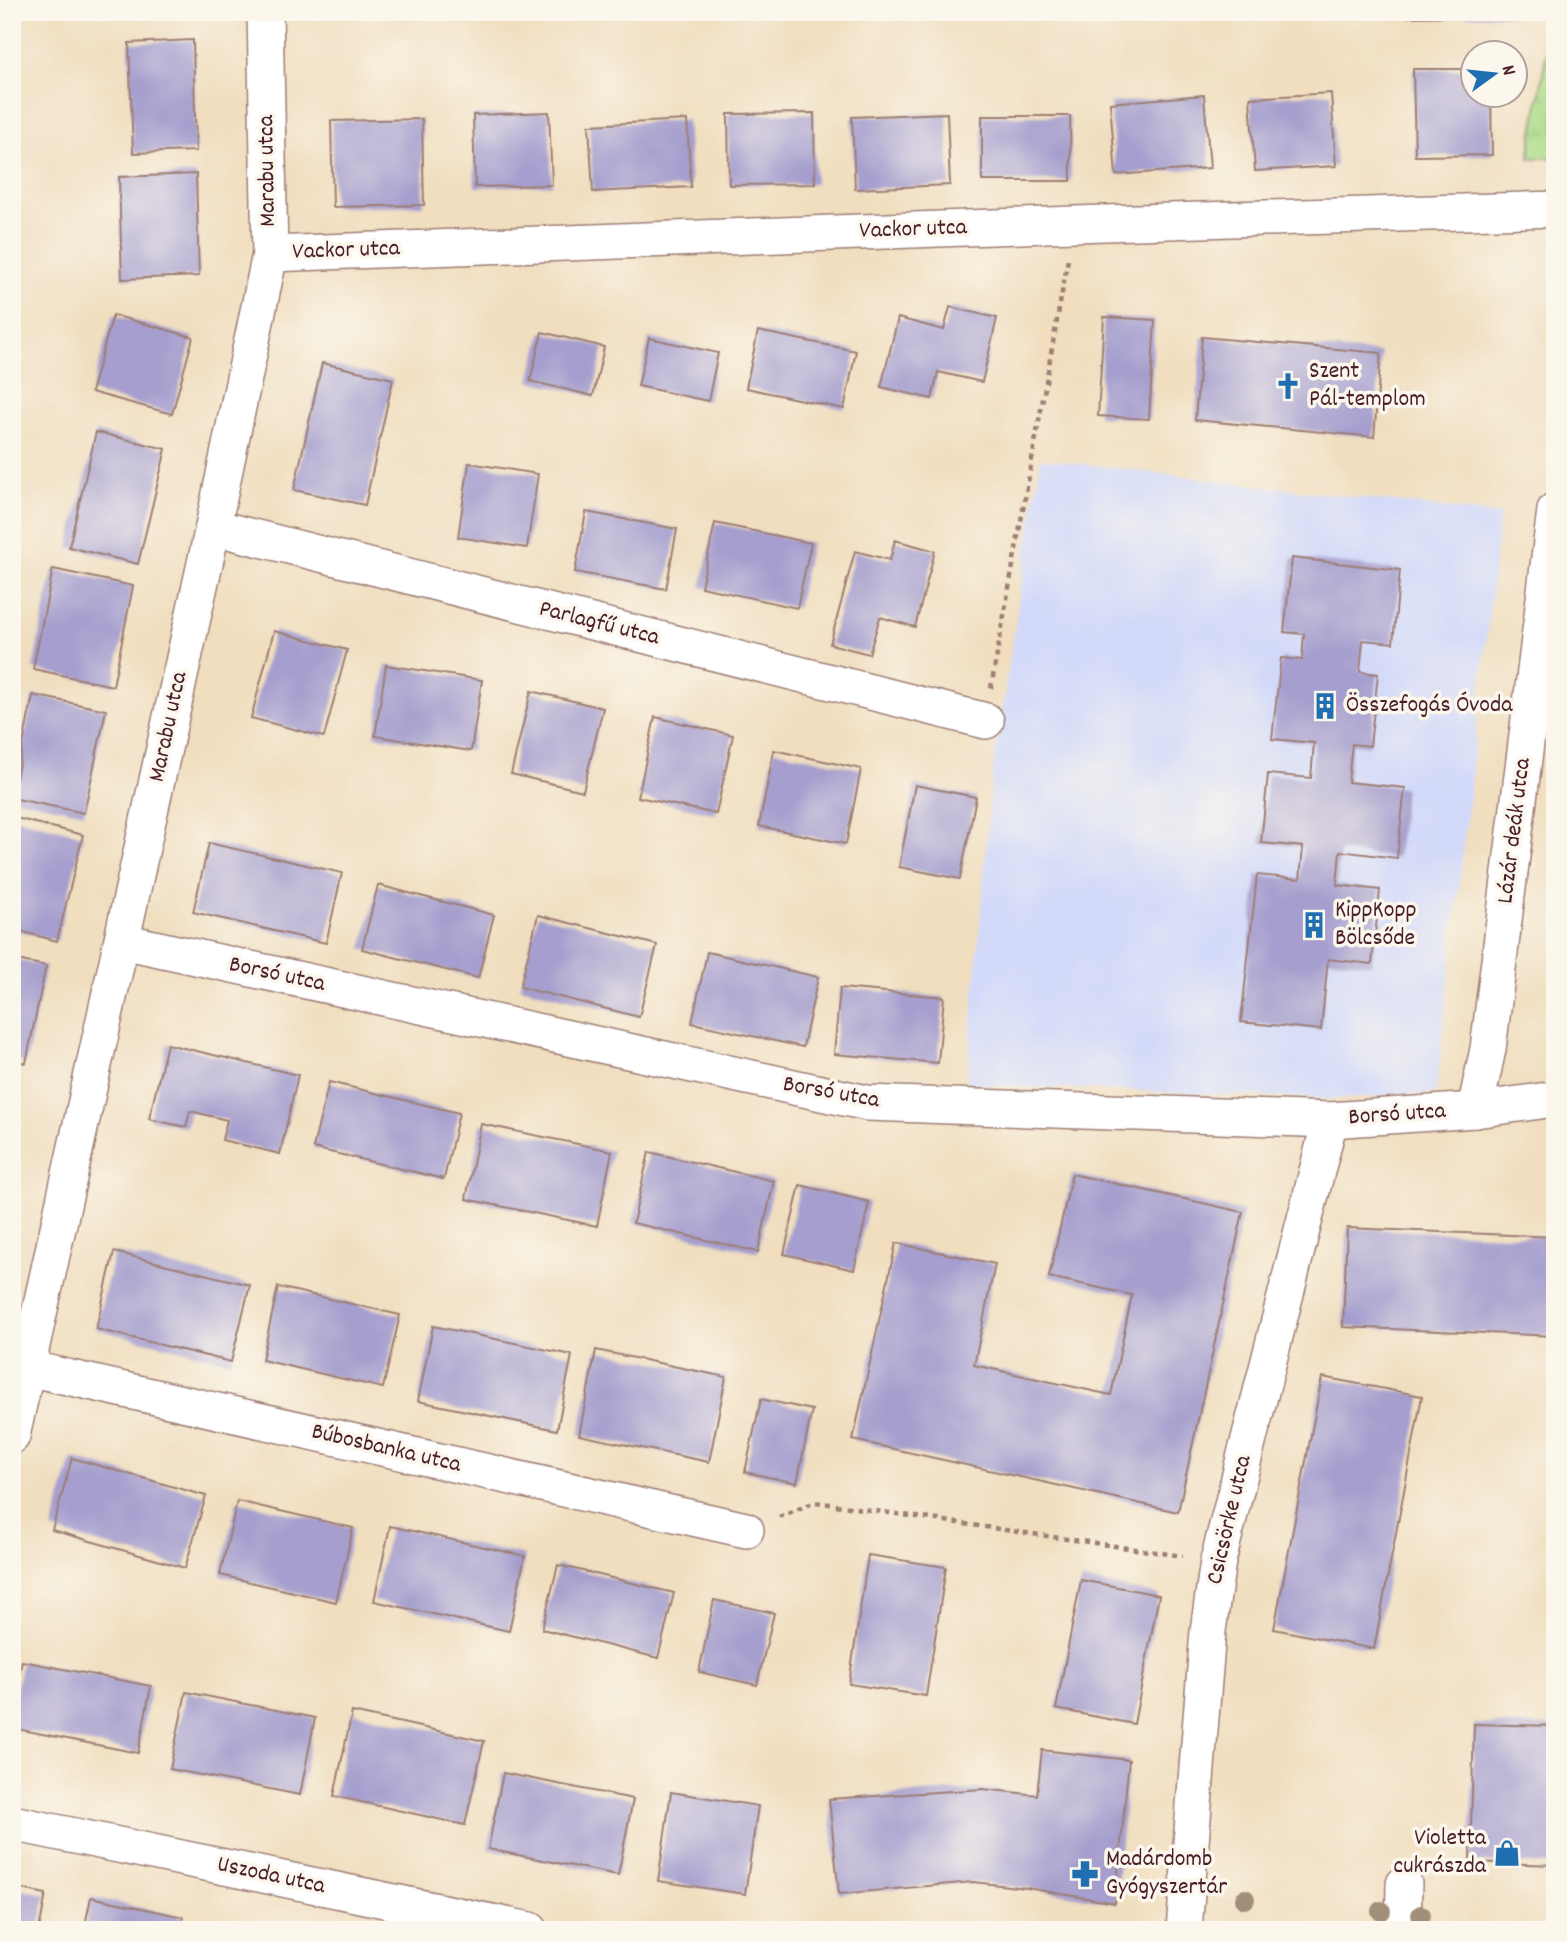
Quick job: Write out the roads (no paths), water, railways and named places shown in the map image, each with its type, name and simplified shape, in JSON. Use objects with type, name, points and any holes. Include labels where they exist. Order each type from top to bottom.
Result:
[{"type":"street","name":"Marabu utca","points":[[12,1436],[271,254],[265,12]]},
{"type":"street","name":"Vackor utca","points":[[271,254],[1555,208]]},
{"type":"street","name":"Lázár deák utca","points":[[1475,1110],[1488,1049],[1555,510]]},
{"type":"street","name":"Parlagfű utca","points":[[213,527],[986,721]]},
{"type":"street","name":"Borsó utca","points":[[122,941],[867,1103],[1330,1120],[1475,1110],[1555,1100]]},
{"type":"street","name":"Csicsörke utca","points":[[1183,1930],[1220,1632],[1218,1561],[1330,1120]]},
{"type":"street","name":"Búbosbanka utca","points":[[27,1368],[746,1530]]},
{"type":"street","name":"Uszoda utca","points":[[12,1823],[530,1930]]},
{"type":"street","points":[[1403,1930],[1404,1884]]},
{"type":"place","name":"Szent Pál-templom","points":[[1288,386]]},
{"type":"place","name":"Összefogás Óvoda","points":[[1325,706]]},
{"type":"place","name":"KippKopp Bölcsőde","points":[[1314,925]]},
{"type":"place","name":"Violetta cukrászda","points":[[1507,1853]]},
{"type":"place","name":"Madárdomb Gyógyszertár","points":[[1085,1874]]}]
